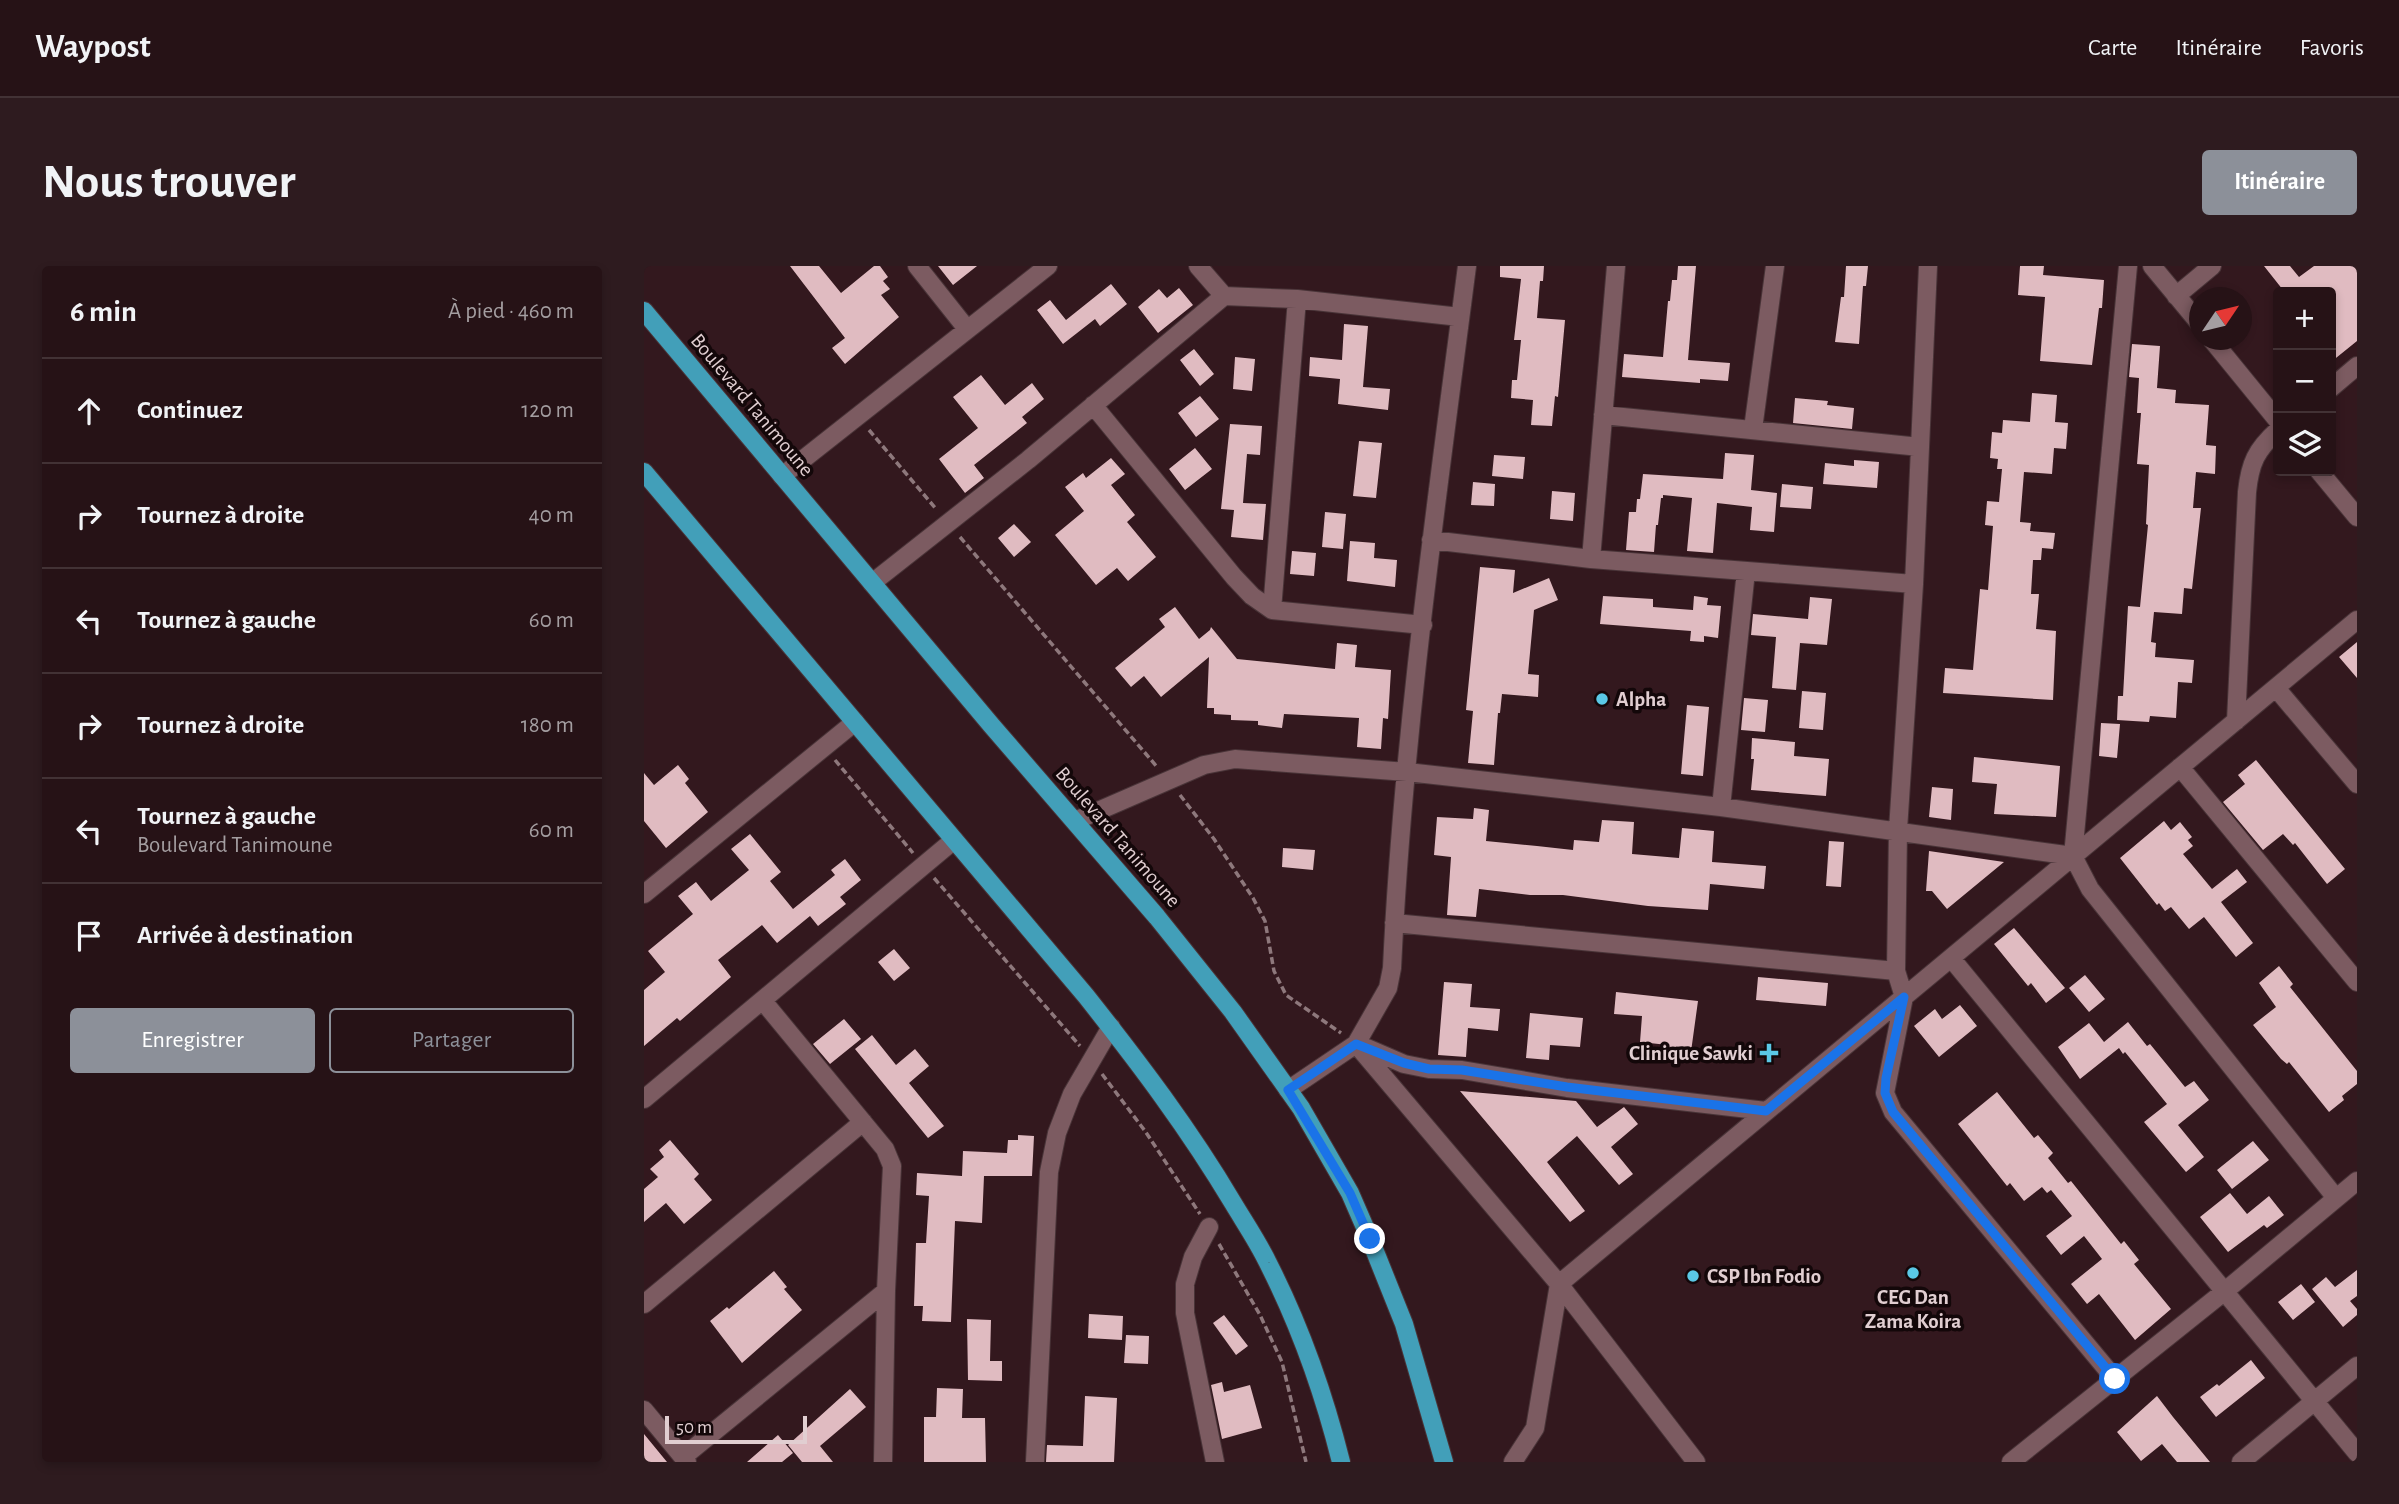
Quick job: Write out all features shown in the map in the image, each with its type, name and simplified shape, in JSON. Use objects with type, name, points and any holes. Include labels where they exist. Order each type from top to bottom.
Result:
[{"type":"main road","name":"Boulevard Tanimoune","points":[[644,311],[1157,916],[1233,1012],[1288,1090],[1350,1193],[1370,1239],[1404,1324],[1444,1462]]},
{"type":"main road","points":[[644,472],[1111,1027],[1189,1132],[1268,1260],[1329,1415],[1341,1462]]},
{"type":"street","points":[[917,266],[967,329]]},
{"type":"street","points":[[782,476],[1048,266]]},
{"type":"street","points":[[1198,266],[1224,296]]},
{"type":"street","points":[[1288,1090],[1356,1044],[1388,988],[1431,540],[1467,266]]},
{"type":"street","points":[[1591,559],[1616,266]]},
{"type":"street","points":[[1753,429],[1774,266]]},
{"type":"street","points":[[1928,266],[1914,584],[1898,830],[1896,971],[1904,997],[1885,1093],[1893,1112],[2115,1379]]},
{"type":"street","points":[[2128,266],[2073,856],[2090,889],[2336,1198]]},
{"type":"street","points":[[2152,266],[2189,311]]},
{"type":"street","points":[[2176,296],[2212,266]]},
{"type":"street","points":[[873,583],[949,524],[1224,296],[1297,299],[1460,317]]},
{"type":"street","points":[[1272,610],[1297,299]]},
{"type":"street","points":[[2220,350],[2273,415]]},
{"type":"street","points":[[2336,383],[2357,366]]},
{"type":"street","points":[[1093,405],[1234,578],[1252,596],[1272,610],[1423,625]]},
{"type":"street","points":[[1603,415],[1920,447]]},
{"type":"street","points":[[2236,720],[2246,492],[2250,467],[2262,445],[2273,435]]},
{"type":"street","points":[[2323,476],[2357,517]]},
{"type":"street","points":[[1431,540],[1591,559],[1914,584]]},
{"type":"street","points":[[1721,807],[1746,571]]},
{"type":"street","points":[[1513,1462],[1535,1428],[1559,1284],[2357,620]]},
{"type":"street","points":[[2276,688],[2357,785]]},
{"type":"street","points":[[648,883],[855,722]]},
{"type":"street","points":[[1075,821],[1167,779],[1204,765],[1234,759],[1407,772],[1721,807],[2073,856]]},
{"type":"street","points":[[2180,767],[2357,982]]},
{"type":"street","points":[[644,1099],[954,841]]},
{"type":"street","points":[[1394,923],[1896,971]]},
{"type":"street","points":[[1951,958],[2357,1452]]},
{"type":"street","points":[[763,1001],[885,1149],[891,1166],[883,1462]]},
{"type":"street","points":[[1035,1462],[1049,1172],[1057,1133],[1072,1094],[1111,1027]]},
{"type":"street","points":[[1356,1044],[1404,1063],[1429,1069],[1462,1070],[1567,1087],[1766,1111]]},
{"type":"street","points":[[1356,1044],[1559,1284],[1696,1462]]},
{"type":"street","points":[[644,1304],[863,1122]]},
{"type":"street","points":[[2011,1462],[2225,1292],[2357,1181]]},
{"type":"street","points":[[1209,1227],[1193,1257],[1185,1284],[1185,1313],[1215,1462]]},
{"type":"street","points":[[644,1410],[685,1460],[886,1292]]},
{"type":"street","points":[[2241,1462],[2357,1366]]},
{"type":"path","points":[[857,415],[1167,779],[1214,839],[1265,921],[1273,971],[1286,995],[1356,1044]]},
{"type":"building","points":[[790,266],[819,266],[841,293],[874,266],[880,266],[888,277],[883,281],[890,289],[881,295],[899,317],[845,364],[832,348],[845,338]]},
{"type":"building","points":[[938,266],[977,266],[953,285]]},
{"type":"building","points":[[1500,266],[1544,266],[1537,318],[1565,320],[1558,397],[1555,396],[1552,426],[1531,425],[1533,400],[1511,398],[1512,380],[1517,380],[1521,340],[1514,340],[1521,279],[1500,277]]},
{"type":"building","points":[[1678,266],[1696,266],[1688,360],[1730,363],[1728,381],[1700,379],[1700,383],[1622,377],[1624,354],[1663,357],[1668,301],[1672,280],[1677,280]]},
{"type":"building","points":[[1846,266],[1868,266],[1866,286],[1863,286],[1859,344],[1835,342],[1841,297],[1844,297]]},
{"type":"building","points":[[2020,266],[2044,266],[2043,275],[2104,280],[2092,365],[2040,361],[2045,297],[2018,295]]},
{"type":"building","points":[[2264,266],[2290,266],[2299,277],[2314,266],[2357,266],[2357,341],[2336,358],[2336,287],[2281,287]]},
{"type":"building","points":[[1111,284],[1127,304],[1100,326],[1095,319],[1063,344],[1037,310],[1050,300],[1066,320]]},
{"type":"building","points":[[1179,288],[1193,305],[1158,333],[1138,307],[1159,289],[1167,298]]},
{"type":"building","points":[[1344,324],[1368,326],[1363,387],[1390,389],[1388,410],[1338,404],[1340,379],[1309,376],[1310,357],[1342,360]]},
{"type":"building","points":[[2132,344],[2160,346],[2157,388],[2176,390],[2175,403],[2209,405],[2206,445],[2216,446],[2215,474],[2196,472],[2193,508],[2201,508],[2192,589],[2184,588],[2182,614],[2154,612],[2151,642],[2156,643],[2155,657],[2194,660],[2192,683],[2178,682],[2176,718],[2150,716],[2149,722],[2117,720],[2118,696],[2123,696],[2128,606],[2140,607],[2148,525],[2149,465],[2137,464],[2141,413],[2137,413],[2139,378],[2129,377]]},
{"type":"building","points":[[1194,349],[1214,374],[1200,386],[1180,360]]},
{"type":"building","points":[[1235,357],[1255,359],[1252,391],[1233,389]]},
{"type":"building","points":[[981,375],[1005,405],[1032,383],[1044,399],[1022,417],[1027,423],[974,465],[984,478],[965,493],[939,459],[978,428],[953,397]]},
{"type":"building","points":[[2032,393],[2057,395],[2055,422],[2068,423],[2066,449],[2054,448],[2052,474],[2024,472],[2020,522],[2031,523],[2030,531],[2055,533],[2053,549],[2042,548],[2041,560],[2033,560],[2031,594],[2039,594],[2036,629],[2056,631],[2053,700],[1943,693],[1945,668],[1973,670],[1980,589],[1988,590],[1993,526],[1985,525],[1987,501],[1999,502],[2002,469],[1997,469],[1998,459],[1990,458],[1992,432],[2002,433],[2003,420],[2030,422]]},
{"type":"building","points":[[1200,396],[1219,419],[1196,437],[1178,413]]},
{"type":"building","points":[[1795,398],[1828,401],[1827,405],[1854,408],[1852,429],[1793,423]]},
{"type":"building","points":[[1230,424],[1262,426],[1260,455],[1247,454],[1243,503],[1266,504],[1263,540],[1231,537],[1234,510],[1221,509]]},
{"type":"building","points":[[1359,441],[1382,443],[1376,498],[1353,496]]},
{"type":"building","points":[[1195,448],[1212,469],[1185,490],[1169,469]]},
{"type":"building","points":[[1725,453],[1754,455],[1751,490],[1777,493],[1774,532],[1750,530],[1752,507],[1717,503],[1713,553],[1687,551],[1692,498],[1663,495],[1656,525],[1654,552],[1626,550],[1629,512],[1636,512],[1643,474],[1723,479]]},
{"type":"building","points":[[1494,455],[1525,457],[1523,479],[1492,476]]},
{"type":"building","points":[[1111,458],[1125,474],[1111,485],[1135,515],[1127,522],[1156,557],[1128,581],[1117,568],[1096,585],[1055,535],[1084,511],[1065,487],[1083,473],[1086,478]]},
{"type":"building","points":[[1854,460],[1879,462],[1877,488],[1823,484],[1825,463],[1854,466]]},
{"type":"building","points":[[1473,482],[1495,484],[1494,506],[1471,505]]},
{"type":"building","points":[[1782,484],[1813,487],[1811,509],[1780,507]]},
{"type":"building","points":[[1552,491],[1575,493],[1573,521],[1550,519]]},
{"type":"building","points":[[1325,512],[1346,514],[1343,549],[1322,547]]},
{"type":"building","points":[[1014,524],[1031,542],[1014,557],[998,538]]},
{"type":"building","points":[[1350,541],[1375,543],[1374,558],[1397,560],[1395,587],[1347,581]]},
{"type":"building","points":[[1292,551],[1316,553],[1314,576],[1290,574]]},
{"type":"building","points":[[1480,567],[1515,570],[1513,593],[1549,578],[1558,600],[1534,610],[1528,674],[1539,675],[1538,697],[1502,694],[1494,765],[1468,763],[1473,711],[1466,710]]},
{"type":"building","points":[[1603,596],[1653,599],[1653,607],[1693,610],[1694,596],[1708,598],[1707,605],[1721,606],[1718,638],[1704,636],[1704,642],[1690,641],[1691,631],[1600,624]]},
{"type":"building","points":[[1810,597],[1832,599],[1827,645],[1800,643],[1796,690],[1772,688],[1776,637],[1751,635],[1753,614],[1808,619]]},
{"type":"building","points":[[1175,607],[1199,639],[1211,627],[1237,659],[1335,669],[1337,643],[1357,645],[1355,667],[1391,670],[1388,719],[1383,718],[1381,749],[1357,747],[1359,718],[1284,714],[1282,728],[1258,725],[1258,721],[1231,720],[1231,715],[1214,714],[1214,708],[1207,708],[1209,657],[1161,697],[1144,676],[1131,687],[1115,668],[1165,627],[1159,619]]},
{"type":"building","points":[[2357,642],[2357,678],[2339,657]]},
{"type":"building","points":[[1802,691],[1826,693],[1823,730],[1799,728]]},
{"type":"building","points":[[1744,698],[1768,700],[1765,732],[1741,730]]},
{"type":"building","points":[[1687,705],[1709,707],[1703,776],[1681,774]]},
{"type":"building","points":[[2101,723],[2120,724],[2117,758],[2099,756]]},
{"type":"building","points":[[1752,738],[1795,742],[1794,756],[1829,759],[1826,796],[1751,790],[1754,759],[1751,759]]},
{"type":"building","points":[[1974,757],[2060,766],[2056,817],[1994,814],[1997,784],[1972,782]]},
{"type":"building","points":[[2256,760],[2345,869],[2327,884],[2295,843],[2293,845],[2283,834],[2263,850],[2223,802],[2245,784],[2238,775]]},
{"type":"building","points":[[678,765],[689,779],[685,783],[708,812],[666,848],[644,821],[644,773],[654,785]]},
{"type":"building","points":[[1932,787],[1953,789],[1951,820],[1929,817]]},
{"type":"building","points":[[1474,808],[1489,810],[1486,841],[1573,850],[1574,840],[1599,842],[1602,820],[1634,822],[1632,854],[1679,858],[1682,828],[1714,831],[1712,862],[1766,866],[1764,889],[1710,884],[1708,910],[1479,889],[1476,917],[1447,915],[1451,857],[1434,855],[1437,817],[1473,819]]},
{"type":"building","points":[[2164,821],[2171,830],[2180,822],[2192,837],[2188,840],[2193,846],[2183,854],[2212,889],[2237,869],[2247,882],[2221,902],[2253,943],[2236,957],[2204,917],[2189,929],[2171,907],[2165,911],[2159,903],[2157,905],[2120,858]]},
{"type":"building","points":[[750,834],[781,872],[770,881],[793,909],[835,875],[831,870],[845,859],[861,880],[840,897],[846,904],[818,926],[810,916],[777,943],[762,925],[718,960],[731,977],[680,1021],[677,1018],[644,1046],[644,990],[665,972],[648,951],[693,914],[678,896],[696,882],[711,901],[749,870],[731,849]]},
{"type":"building","points":[[1829,841],[1844,842],[1841,887],[1826,886]]},
{"type":"building","points":[[1283,848],[1315,850],[1313,870],[1282,867]]},
{"type":"building","points":[[1929,851],[2004,862],[1947,909],[1932,891],[1926,891]]},
{"type":"building","points":[[2014,928],[2065,988],[2046,1003],[2031,983],[2028,986],[1994,944]]},
{"type":"building","points":[[894,949],[910,968],[894,981],[878,962]]},
{"type":"building","points":[[2279,966],[2293,984],[2290,987],[2357,1071],[2357,1084],[2342,1096],[2344,1100],[2329,1112],[2289,1062],[2287,1064],[2281,1059],[2253,1025],[2276,1007],[2259,983]]},
{"type":"building","points":[[2085,975],[2105,999],[2089,1012],[2069,988]]},
{"type":"building","points":[[1758,977],[1828,983],[1826,1006],[1756,1000]]},
{"type":"building","points":[[1444,982],[1472,984],[1470,1007],[1500,1009],[1498,1031],[1468,1028],[1466,1057],[1438,1055]]},
{"type":"building","points":[[1616,992],[1698,1001],[1690,1059],[1667,1057],[1668,1045],[1640,1042],[1642,1016],[1614,1014]]},
{"type":"building","points":[[1960,1005],[1977,1026],[1939,1057],[1914,1026],[1935,1009],[1942,1019]]},
{"type":"building","points":[[1530,1013],[1583,1018],[1580,1047],[1550,1045],[1549,1060],[1526,1058]]},
{"type":"building","points":[[844,1019],[861,1039],[830,1064],[813,1044]]},
{"type":"building","points":[[2128,1022],[2185,1087],[2194,1081],[2209,1100],[2178,1125],[2204,1157],[2186,1172],[2144,1122],[2167,1104],[2125,1052],[2123,1054],[2119,1048],[2080,1079],[2058,1047],[2089,1023],[2104,1042]]},
{"type":"building","points":[[872,1035],[896,1065],[915,1049],[929,1066],[909,1083],[944,1126],[928,1138],[855,1049]]},
{"type":"building","points":[[1460,1091],[1576,1101],[1597,1127],[1624,1107],[1638,1124],[1611,1147],[1633,1174],[1619,1185],[1577,1136],[1547,1162],[1585,1211],[1570,1222]]},
{"type":"building","points":[[1997,1092],[2034,1138],[2038,1135],[2053,1153],[2048,1158],[2068,1183],[2071,1181],[2121,1244],[2124,1241],[2139,1260],[2134,1264],[2171,1309],[2135,1340],[2099,1294],[2087,1304],[2071,1284],[2102,1259],[2084,1236],[2061,1255],[2046,1236],[2072,1216],[2051,1190],[2047,1193],[2042,1187],[2024,1201],[2010,1183],[2007,1186],[1958,1124]]},
{"type":"building","points":[[1018,1135],[1034,1136],[1032,1176],[984,1176],[982,1223],[955,1221],[951,1322],[922,1321],[923,1306],[914,1306],[916,1243],[926,1243],[929,1196],[916,1195],[917,1173],[962,1176],[963,1151],[1007,1153],[1008,1140],[1018,1140]]},
{"type":"building","points":[[670,1140],[699,1174],[694,1179],[712,1200],[684,1224],[666,1203],[644,1222],[644,1189],[658,1177],[650,1169],[664,1157],[659,1150]]},
{"type":"building","points":[[2253,1141],[2269,1160],[2232,1189],[2217,1170]]},
{"type":"building","points":[[2230,1193],[2247,1214],[2269,1196],[2284,1215],[2267,1228],[2264,1225],[2228,1252],[2200,1217]]},
{"type":"building","points":[[2357,1270],[2357,1296],[2350,1301],[2357,1309],[2357,1315],[2343,1327],[2312,1289],[2326,1277],[2335,1287]]},
{"type":"building","points":[[774,1271],[787,1287],[784,1289],[802,1310],[742,1363],[710,1321],[727,1307],[729,1309]]},
{"type":"building","points":[[2301,1284],[2315,1302],[2293,1320],[2278,1302]]},
{"type":"building","points":[[1089,1314],[1123,1316],[1122,1340],[1088,1338]]},
{"type":"building","points":[[1224,1315],[1248,1346],[1236,1355],[1213,1323]]},
{"type":"building","points":[[967,1319],[991,1320],[990,1361],[1002,1361],[1002,1381],[968,1380]]},
{"type":"building","points":[[1126,1335],[1149,1336],[1148,1364],[1124,1363]]},
{"type":"building","points":[[2251,1360],[2265,1378],[2216,1417],[2200,1397],[2217,1384],[2219,1386]]},
{"type":"building","points":[[1222,1382],[1224,1392],[1250,1385],[1262,1428],[1222,1439],[1211,1385]]},
{"type":"building","points":[[937,1388],[963,1389],[962,1418],[985,1418],[986,1462],[924,1462],[924,1417],[936,1417]]},
{"type":"building","points":[[850,1389],[866,1407],[820,1446],[833,1462],[802,1462],[788,1445]]},
{"type":"building","points":[[1085,1396],[1117,1398],[1114,1462],[1046,1462],[1047,1445],[1083,1446]]},
{"type":"building","points":[[2157,1396],[2210,1462],[2177,1462],[2162,1444],[2141,1461],[2117,1432]]},
{"type":"building","points":[[644,1434],[667,1462],[644,1462]]},
{"type":"building","points":[[778,1435],[793,1453],[782,1462],[747,1462]]},
{"type":"place","name":"Alpha","points":[[1602,699]]},
{"type":"place","name":"Clinique Sawki","points":[[1769,1053]]},
{"type":"place","name":"CEG Dan Zama Koira","points":[[1913,1273]]},
{"type":"place","name":"CSP Ibn Fodio","points":[[1693,1276]]},
{"type":"route","points":[[1370,1239],[1350,1193],[1288,1090],[1356,1044],[1404,1063],[1429,1069],[1462,1070],[1567,1087],[1766,1111],[1904,997],[1886,1078],[1885,1093],[1893,1112],[2115,1379]]}]
